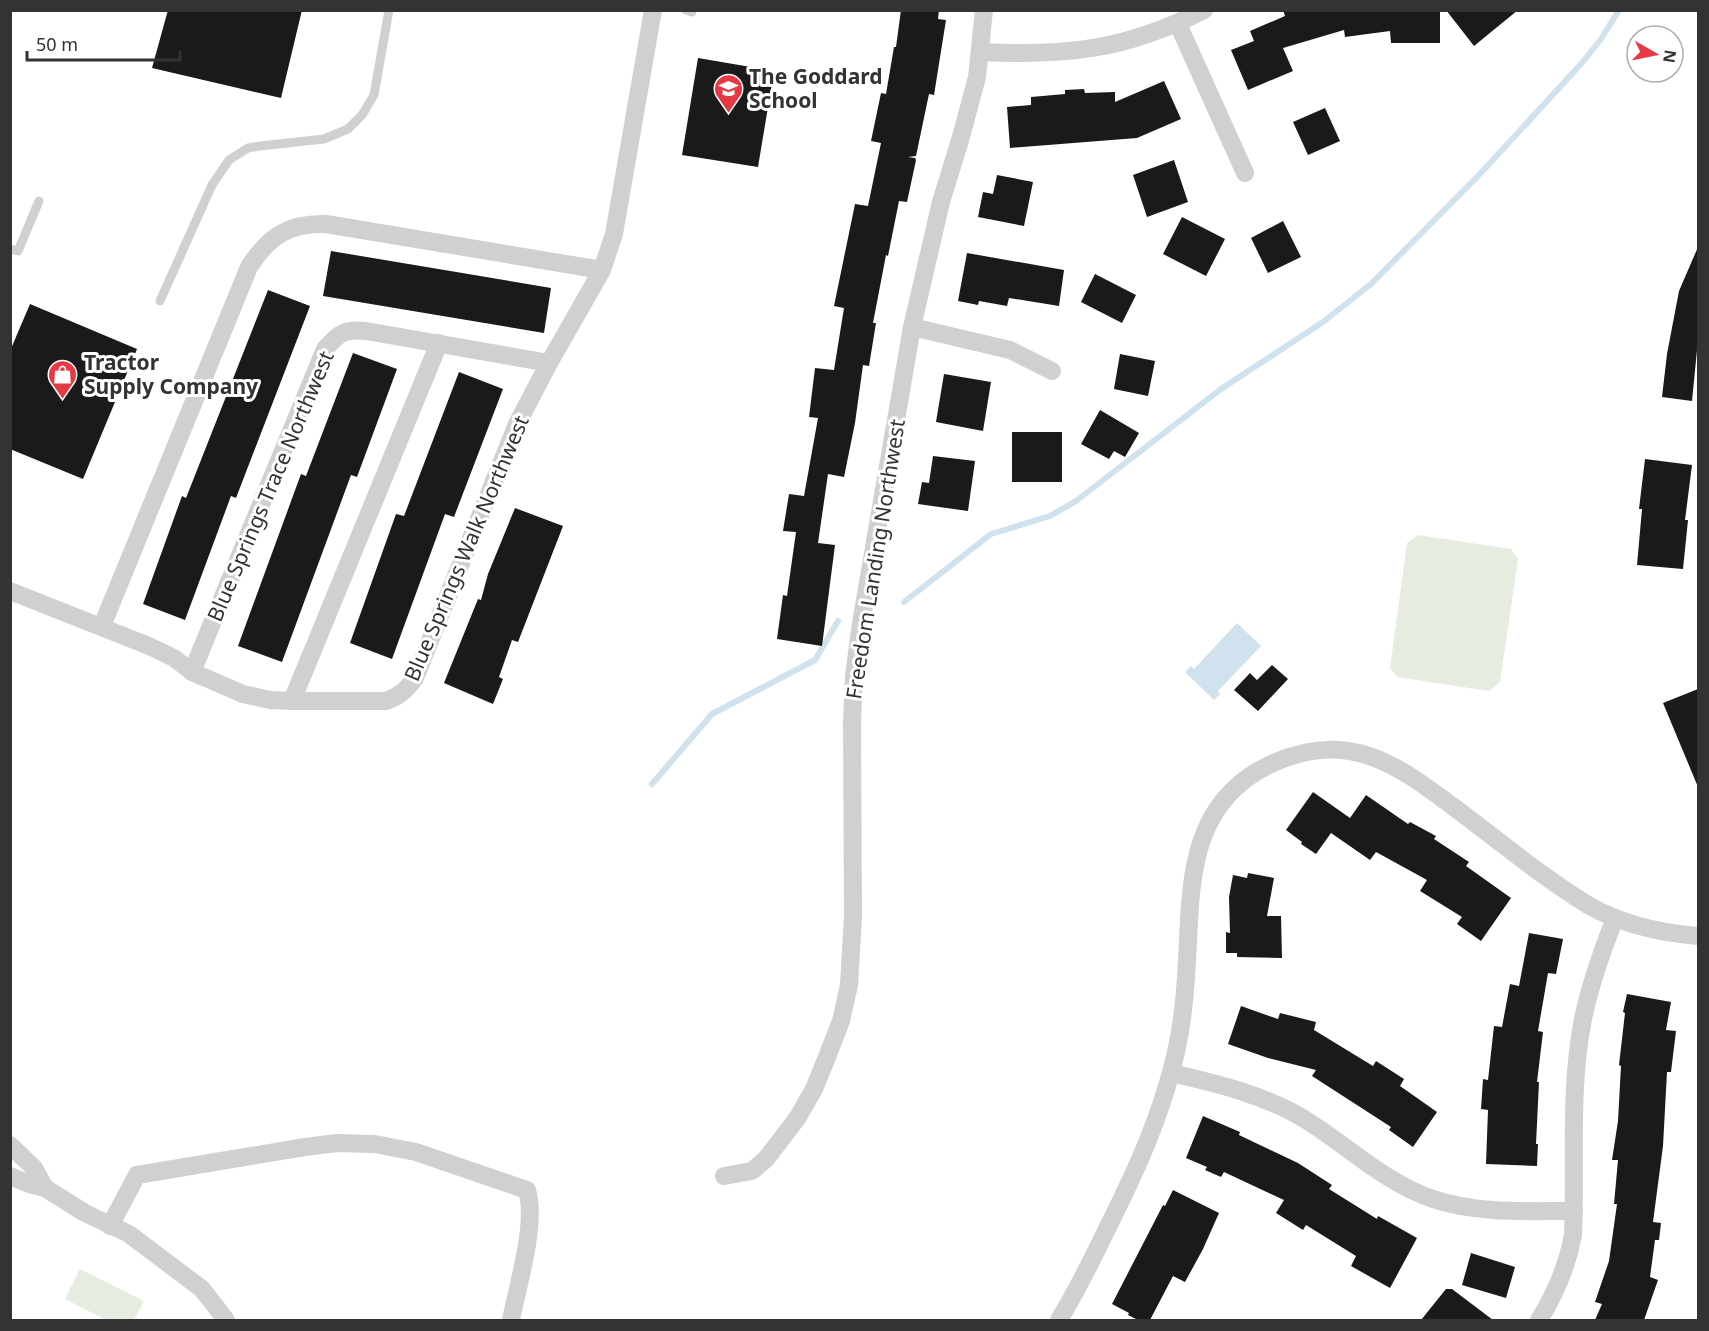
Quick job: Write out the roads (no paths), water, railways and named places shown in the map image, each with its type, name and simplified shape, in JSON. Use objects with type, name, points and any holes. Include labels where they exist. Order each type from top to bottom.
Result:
[{"type":"street","name":"Blue Springs Walk Northwest","points":[[10,591],[158,650],[174,658],[192,672],[243,694],[270,700],[386,701],[398,696],[408,688],[415,678],[517,424],[602,270],[614,234],[653,10]]},
{"type":"street","name":"Freedom Landing Northwest","points":[[724,1176],[752,1171],[766,1159],[798,1117],[814,1089],[827,1057],[841,1021],[849,986],[853,916],[852,721],[854,676],[861,623],[912,327],[941,202],[977,77],[984,10]]},
{"type":"street","points":[[980,52],[1079,51],[1110,46],[1178,24],[1204,10]]},
{"type":"street","points":[[1178,24],[1245,173]]},
{"type":"street","points":[[102,626],[249,267],[260,250],[276,235],[293,227],[312,223],[326,224],[602,270]]},
{"type":"street","points":[[912,327],[1010,350],[1052,371]]},
{"type":"street","name":"Blue Springs Trace Northwest","points":[[192,672],[325,349],[336,336],[349,329],[549,363]]},
{"type":"street","points":[[292,701],[439,343]]},
{"type":"street","points":[[1059,1320],[1074,1295],[1147,1146],[1171,1073],[1181,1023],[1186,979],[1191,880],[1204,831],[1216,809],[1247,778],[1286,758],[1308,752],[1330,750],[1361,753],[1387,761],[1422,783],[1590,906],[1615,918],[1654,930],[1698,936]]},
{"type":"street","points":[[1539,1320],[1558,1287],[1569,1258],[1573,1235],[1576,1095],[1582,1028],[1598,961],[1615,918]]},
{"type":"street","points":[[1171,1073],[1239,1090],[1287,1110],[1307,1121],[1385,1176],[1430,1198],[1473,1208],[1574,1212]]},
{"type":"street","points":[[110,1226],[137,1175],[336,1143],[375,1144],[416,1152],[527,1190],[530,1203],[526,1245],[511,1320]]},
{"type":"street","points":[[10,1145],[34,1168],[45,1188]]},
{"type":"street","points":[[10,1176],[45,1188],[85,1213],[129,1234],[201,1289],[226,1320]]},
{"type":"lane","points":[[160,302],[212,185],[230,160],[248,148],[324,139],[348,129],[362,115],[374,95],[389,10]]},
{"type":"lane","points":[[10,249],[18,251],[39,201]]},
{"type":"water","points":[[1237,623],[1261,646],[1218,691],[1220,694],[1214,700],[1185,672],[1191,666],[1194,669]]},
{"type":"waterway","points":[[904,602],[991,534],[1050,516],[1076,501],[1221,389],[1323,322],[1371,284],[1478,176],[1582,63],[1601,39],[1619,10]]},
{"type":"waterway","points":[[652,784],[712,714],[815,660],[838,621]]},
{"type":"place","name":"The Goddard School","points":[[728,114]]},
{"type":"place","name":"Tractor Supply Company","points":[[63,400]]}]
